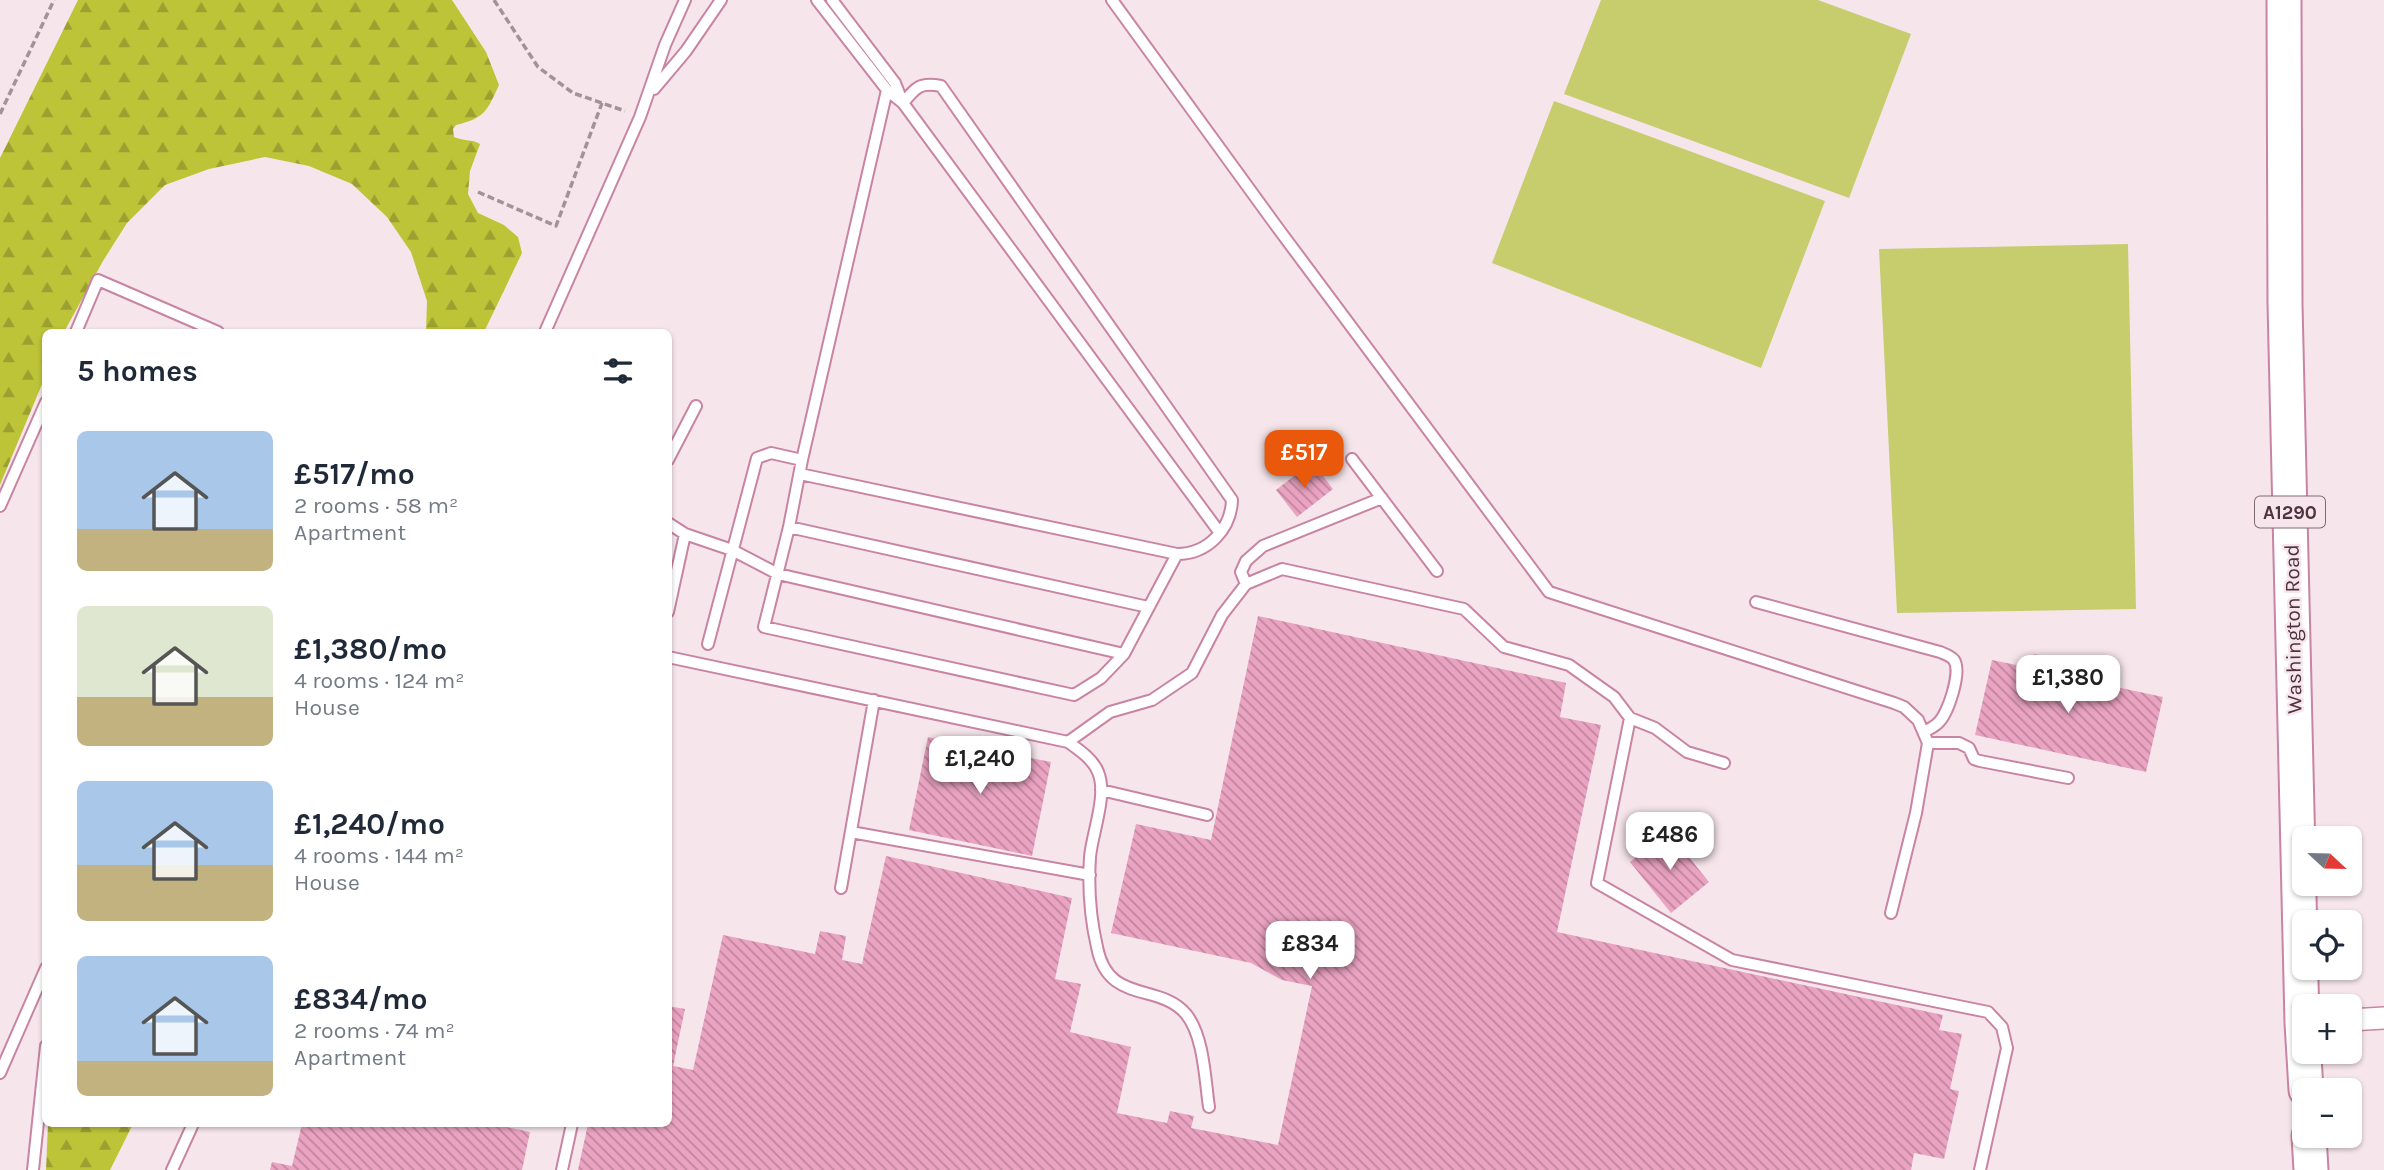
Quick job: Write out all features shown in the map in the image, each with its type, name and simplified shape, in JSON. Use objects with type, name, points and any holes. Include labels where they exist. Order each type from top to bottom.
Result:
[{"type":"main road","name":"Washington Road","points":[[2284,0],[2285,304],[2302,994]]},
{"type":"main road","points":[[2310,1148],[2311,1170]]},
{"type":"street","points":[[2362,1019],[2384,1018]]},
{"type":"lane","points":[[546,329],[640,117],[665,45],[685,0]]},
{"type":"lane","points":[[649,94],[686,51],[720,0]]},
{"type":"lane","points":[[817,0],[887,90],[902,103],[1220,533]]},
{"type":"lane","points":[[832,0],[895,83],[902,103]]},
{"type":"lane","points":[[1112,0],[1549,592],[1894,702],[1918,720],[1928,743],[1916,813],[1891,914]]},
{"type":"lane","points":[[800,474],[1177,554],[1190,554],[1199,550],[1225,528],[1231,515],[1232,500],[942,86],[930,84],[916,87],[902,103]]},
{"type":"lane","points":[[887,90],[764,627],[1074,695],[1101,678],[1124,654],[1177,554]]},
{"type":"lane","points":[[77,329],[99,281],[211,329]]},
{"type":"lane","points":[[672,452],[696,406]]},
{"type":"lane","points":[[0,506],[42,411]]},
{"type":"lane","points":[[708,644],[757,458],[771,453],[802,460]]},
{"type":"lane","points":[[1352,460],[1437,571]]},
{"type":"lane","points":[[1246,584],[1241,572],[1246,561],[1263,546],[1382,498]]},
{"type":"lane","points":[[672,526],[685,534],[732,550],[778,574],[1124,654]]},
{"type":"lane","points":[[789,527],[1148,607]]},
{"type":"lane","points":[[672,594],[685,534]]},
{"type":"lane","points":[[1068,742],[1110,712],[1153,700],[1192,673],[1222,615],[1246,584],[1282,569],[1464,609],[1504,647],[1569,665],[1614,697],[1630,718],[1655,729],[1687,752],[1724,763]]},
{"type":"lane","points":[[1756,602],[1951,657],[1957,669],[1953,694],[1944,716],[1924,732]]},
{"type":"lane","points":[[672,657],[1068,742],[1087,757],[1098,772],[1101,790],[1090,856],[1088,901],[1097,951],[1111,978],[1122,986],[1169,1002],[1186,1014],[1201,1049],[1209,1107]]},
{"type":"lane","points":[[841,888],[874,700]]},
{"type":"lane","points":[[1630,718],[1597,883],[1732,960],[1988,1012],[2002,1027],[2007,1048],[1980,1170]]},
{"type":"lane","points":[[1928,743],[1959,743],[1969,748],[1974,759],[1980,761],[2068,778]]},
{"type":"lane","points":[[1101,790],[1207,814]]},
{"type":"lane","points":[[851,832],[1090,875]]},
{"type":"lane","points":[[0,1073],[42,977]]},
{"type":"lane","points":[[33,1170],[42,1084]]},
{"type":"lane","points":[[172,1170],[192,1127]]},
{"type":"lane","points":[[562,1170],[571,1127]]},
{"type":"path","points":[[0,114],[54,0]]},
{"type":"path","points":[[494,0],[538,67],[573,93],[640,117]]},
{"type":"path","points":[[478,192],[556,226],[602,103]]},
{"type":"green space","points":[[78,0],[452,0],[486,52],[499,85],[484,112],[453,129],[454,137],[480,144],[470,171],[468,194],[478,213],[504,225],[518,237],[522,253],[485,329],[426,329],[427,301],[411,252],[387,217],[352,184],[309,166],[265,157],[209,169],[165,185],[127,223],[66,329],[42,329],[42,384],[0,485],[0,158]]},
{"type":"green space","points":[[1601,0],[1818,0],[1911,34],[1849,198],[1564,94]]},
{"type":"green space","points":[[1554,101],[1825,201],[1761,368],[1492,263]]},
{"type":"green space","points":[[2128,244],[2136,609],[1897,613],[1879,249]]},
{"type":"green space","points":[[48,1127],[132,1127],[110,1170],[46,1170]]},
{"type":"building","points":[[1312,462],[1333,489],[1297,517],[1276,490]]},
{"type":"building","points":[[1258,616],[1566,683],[1560,717],[1601,725],[1557,932],[1943,1015],[1939,1030],[1962,1034],[1950,1089],[1959,1091],[1944,1159],[1914,1153],[1911,1170],[578,1170],[587,1127],[672,1127],[672,1007],[685,1009],[673,1066],[693,1070],[723,935],[815,954],[820,931],[846,936],[842,960],[862,964],[886,856],[1072,898],[1055,979],[1081,984],[1070,1032],[1131,1047],[1117,1113],[1167,1123],[1170,1111],[1194,1116],[1191,1128],[1278,1145],[1312,986],[1282,980],[1251,963],[1111,933],[1136,824],[1211,840]]},
{"type":"building","points":[[2034,654],[2054,659],[2051,673],[2163,697],[2146,772],[1975,735],[1992,660],[2031,668]]},
{"type":"building","points":[[928,737],[1051,762],[1032,856],[909,830]]},
{"type":"building","points":[[1668,831],[1709,882],[1671,913],[1630,862]]},
{"type":"building","points":[[301,1127],[506,1127],[530,1132],[522,1170],[270,1170],[272,1162],[292,1166]]}]
